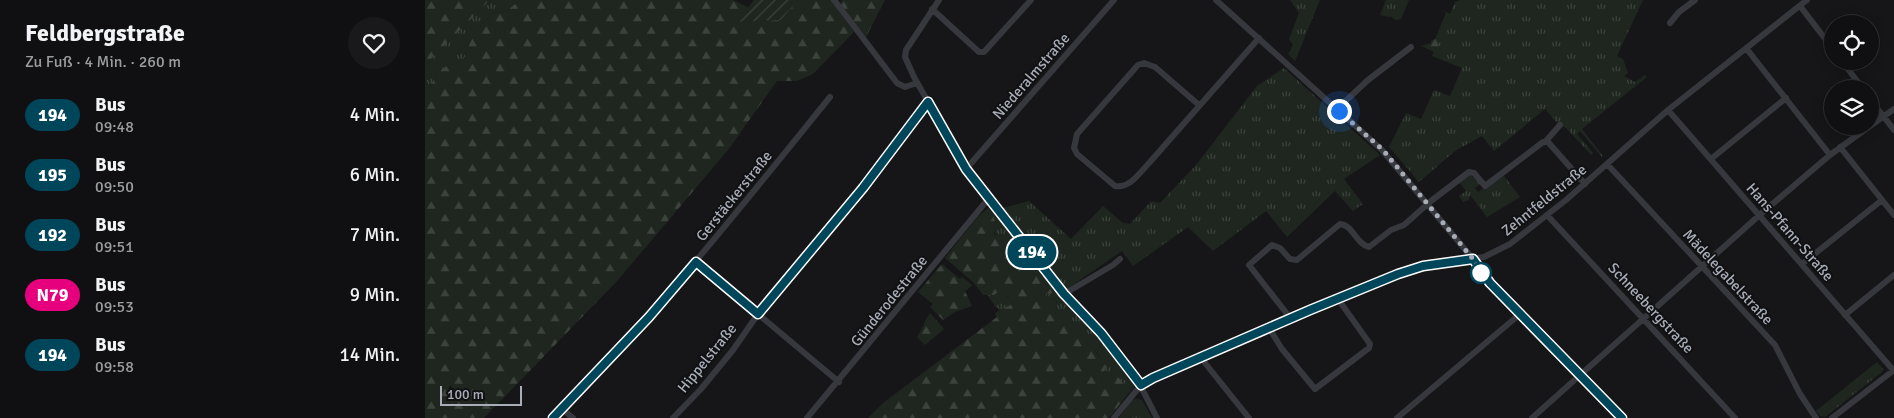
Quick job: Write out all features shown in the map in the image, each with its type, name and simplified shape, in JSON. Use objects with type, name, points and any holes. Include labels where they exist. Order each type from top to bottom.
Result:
[{"type":"street","points":[[834,0],[897,84],[905,87],[917,83]]},
{"type":"street","points":[[939,0],[905,54],[917,83],[966,169],[1064,294],[1101,333],[1141,385],[1157,418]]},
{"type":"street","points":[[932,9],[979,52],[984,52],[1031,0]]},
{"type":"street","name":"Niederalmstraße","points":[[966,169],[1114,0]]},
{"type":"street","points":[[1216,0],[1383,150],[1473,259],[1486,279],[1622,418]]},
{"type":"street","points":[[1670,23],[1679,12],[1695,0]]},
{"type":"street","name":"Zehntfeldstraße","points":[[1141,385],[1337,299],[1417,268],[1484,257],[1505,248],[1585,184],[1668,110],[1807,0]]},
{"type":"street","points":[[1799,6],[1824,38]]},
{"type":"street","points":[[1199,105],[1155,68],[1144,63],[1138,65],[1077,134],[1074,148],[1077,154],[1111,183],[1119,186],[1131,182],[1259,38]]},
{"type":"street","points":[[1337,108],[1356,90],[1411,47]]},
{"type":"street","points":[[1746,48],[1830,155]]},
{"type":"street","name":"Gerstäckerstraße","points":[[553,418],[649,317],[830,97]]},
{"type":"street","points":[[1711,159],[1786,98]]},
{"type":"street","name":"Hippelstraße","points":[[673,418],[733,350],[758,314],[857,194],[928,102]]},
{"type":"street","points":[[1879,119],[1894,108]]},
{"type":"street","name":"Hans-Pfann-Straße","points":[[1668,110],[1894,371]]},
{"type":"street","points":[[1879,110],[1894,130]]},
{"type":"street","points":[[1291,319],[1249,265],[1272,246],[1275,245],[1280,248],[1290,259],[1297,260],[1340,224],[1345,225],[1362,244],[1369,247],[1391,230],[1404,225],[1427,204],[1469,172],[1474,173],[1485,186],[1545,142],[1560,125]]},
{"type":"street","points":[[1532,418],[1759,215],[1830,155],[1858,135]]},
{"type":"street","points":[[1545,142],[1548,142],[1585,184]]},
{"type":"street","points":[[1840,148],[1894,215]]},
{"type":"street","name":"Mädelegabelstraße","points":[[1607,164],[1775,345],[1800,394],[1817,418]]},
{"type":"street","name":"Günderodestraße","points":[[807,418],[839,382],[989,198]]},
{"type":"street","points":[[1802,264],[1883,200]]},
{"type":"street","name":"Schneebergstraße","points":[[1547,215],[1735,418]]},
{"type":"street","points":[[1064,294],[1120,259]]},
{"type":"street","points":[[696,262],[839,382]]},
{"type":"street","points":[[1845,315],[1894,275]]},
{"type":"street","points":[[1269,328],[1286,354],[1315,389],[1369,348],[1370,344],[1337,299]]},
{"type":"street","points":[[1397,418],[1520,314]]},
{"type":"street","points":[[1202,357],[1249,418]]},
{"type":"street","points":[[1833,418],[1894,371]]},
{"type":"street","points":[[1114,418],[1141,385]]},
{"type":"street","points":[[562,409],[573,418]]},
{"type":"green space","points":[[425,0],[490,0],[425,65]]},
{"type":"green space","points":[[490,0],[520,0],[508,10],[493,13],[473,34],[464,59],[439,70],[425,95],[425,65]]},
{"type":"green space","points":[[520,0],[733,0],[748,7],[737,22],[781,20],[798,0],[831,0],[854,32],[813,74],[797,81],[777,81],[728,150],[618,280],[484,418],[425,418],[425,95],[439,70],[464,59],[473,34],[493,13],[508,10]]},
{"type":"green space","points":[[754,0],[798,0],[781,20],[736,22]]},
{"type":"green space","points":[[842,0],[885,0],[866,37],[840,4]]},
{"type":"green space","points":[[1290,0],[1320,0],[1295,61],[1288,54],[1293,45],[1289,39],[1299,13]]},
{"type":"green space","points":[[1386,0],[1409,0],[1401,19],[1396,20],[1390,16],[1380,15]]},
{"type":"green space","points":[[1460,0],[1643,0],[1617,56],[1623,59],[1628,73],[1624,76],[1635,82],[1645,75],[1647,77],[1582,129],[1602,157],[1580,131],[1577,134],[1593,153],[1591,155],[1545,109],[1494,151],[1482,136],[1455,151],[1419,182],[1389,147],[1406,113],[1421,119],[1434,90],[1450,96],[1462,68],[1432,56],[1455,2]]},
{"type":"green space","points":[[1441,10],[1451,14],[1437,48],[1441,51],[1439,54],[1421,46],[1431,43],[1435,39],[1446,13]]},
{"type":"green space","points":[[1284,68],[1380,155],[1344,179],[1363,204],[1353,211],[1335,191],[1287,237],[1266,211],[1213,251],[1188,227],[1133,266],[1122,251],[1067,289],[1003,208],[1029,201],[1071,239],[1103,206],[1123,223],[1130,224],[1151,201],[1160,203],[1196,165],[1257,86]]},
{"type":"green space","points":[[1470,175],[1481,184],[1475,188],[1478,192],[1504,176],[1520,197],[1487,217],[1470,195],[1469,200],[1463,202],[1459,196],[1466,191],[1459,182]]},
{"type":"green space","points":[[990,206],[1045,275],[1019,276],[1019,264],[1022,258],[1013,250],[1009,252],[995,233],[985,213],[977,218]]},
{"type":"green space","points":[[985,212],[994,217],[994,234],[1011,238],[1010,244],[1006,249],[1008,252],[1013,250],[1015,245],[1019,246],[1024,254],[1019,264],[1019,276],[1027,273],[1030,275],[1040,274],[1046,276],[1056,289],[1052,293],[1045,294],[1048,297],[1055,297],[1057,304],[1055,315],[1063,320],[1063,324],[1071,323],[1081,327],[1088,338],[1089,345],[1106,366],[1101,382],[1104,388],[1110,378],[1118,377],[1125,385],[1124,389],[1127,395],[1109,418],[868,418],[883,403],[997,317],[995,313],[1014,303],[1001,290],[994,295],[983,295],[974,283],[945,258],[977,218]]},
{"type":"green space","points":[[942,264],[972,286],[965,291],[972,306],[955,312],[943,320],[930,307],[933,304],[918,292]]},
{"type":"green space","points":[[1056,289],[1098,335],[1135,382],[1134,387],[1127,395],[1124,389],[1104,388],[1101,382],[1106,366],[1087,341],[1063,324],[1055,315],[1057,304],[1055,297],[1048,297],[1044,293],[1052,293]]},
{"type":"green space","points":[[1001,290],[1014,303],[1000,311],[987,294]]},
{"type":"green space","points":[[930,313],[944,329],[925,345],[917,337]]},
{"type":"green space","points":[[1877,362],[1883,369],[1882,372],[1825,417],[1820,416],[1816,411]]},
{"type":"green space","points":[[1132,400],[1142,400],[1152,418],[1119,418]]},
{"type":"bus line","name":"194","points":[[553,418],[649,317],[696,262],[758,314],[863,188],[928,102],[966,169],[1064,294],[1101,333],[1134,373],[1141,385],[1153,378],[1310,310],[1398,274],[1423,266],[1473,259],[1490,283],[1622,418]]},
{"type":"route","points":[[1339,111],[1383,150],[1473,259],[1481,273]]}]
